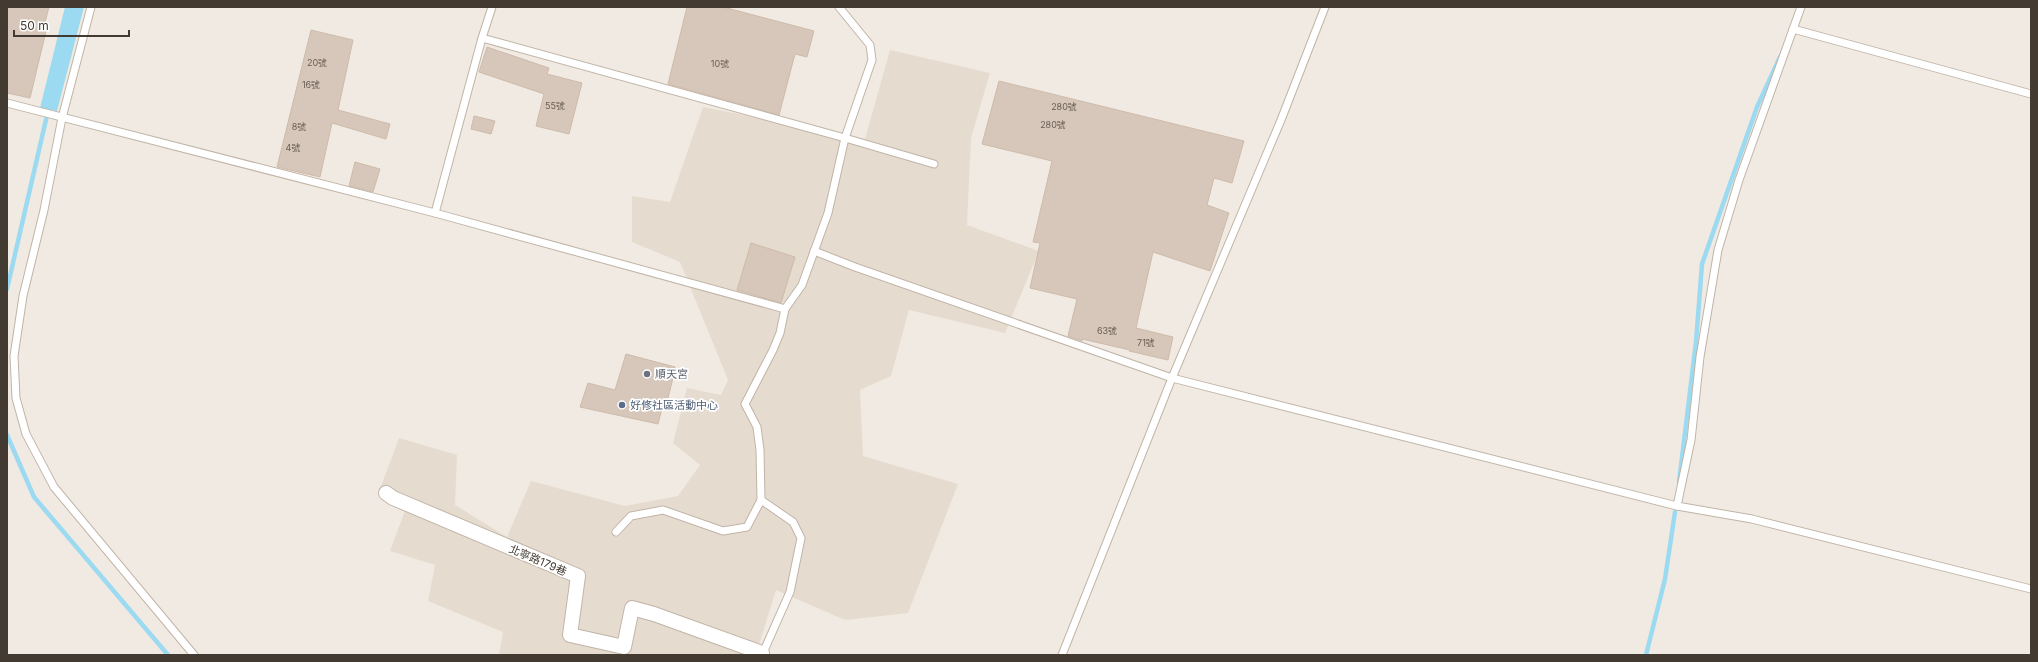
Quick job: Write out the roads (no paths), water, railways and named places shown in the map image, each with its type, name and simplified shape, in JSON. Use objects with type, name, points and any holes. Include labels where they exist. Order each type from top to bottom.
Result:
[{"type":"street","name":"北寧路179巷","points":[[386,493],[393,498],[578,576],[570,635],[624,646],[632,608],[654,614],[762,654]]},
{"type":"lane","points":[[92,7],[62,118],[44,210],[23,296],[14,356],[16,398],[26,434],[54,487],[194,655]]},
{"type":"lane","points":[[435,213],[482,38],[492,7]]},
{"type":"lane","points":[[616,532],[631,516],[662,510],[723,531],[747,527],[761,500],[760,450],[757,427],[745,404],[773,350],[780,333],[785,309],[802,285],[828,213],[845,138],[872,60],[870,45],[839,7]]},
{"type":"lane","points":[[1062,655],[1172,378],[1280,120],[1325,7]]},
{"type":"lane","points":[[1677,506],[1690,440],[1700,357],[1718,250],[1739,180],[1801,7]]},
{"type":"lane","points":[[1792,29],[2031,94]]},
{"type":"lane","points":[[482,38],[934,164]]},
{"type":"lane","points":[[7,103],[435,213],[785,309]]},
{"type":"lane","points":[[814,251],[862,270],[1172,378],[1677,506],[1752,519],[2031,589]]},
{"type":"lane","points":[[761,500],[793,522],[801,538],[790,592],[762,654]]},
{"type":"water","points":[[65,7],[84,7],[57,111],[40,108]]},
{"type":"waterway","points":[[1679,482],[1696,342],[1702,264],[1757,107],[1780,57]]},
{"type":"waterway","points":[[7,289],[48,111]]},
{"type":"waterway","points":[[7,435],[34,497],[168,655]]},
{"type":"waterway","points":[[1646,655],[1665,579],[1675,512]]},
{"type":"place","name":"順天宮","points":[[647,374]]},
{"type":"place","name":"好修社區活動中心","points":[[622,405]]}]
